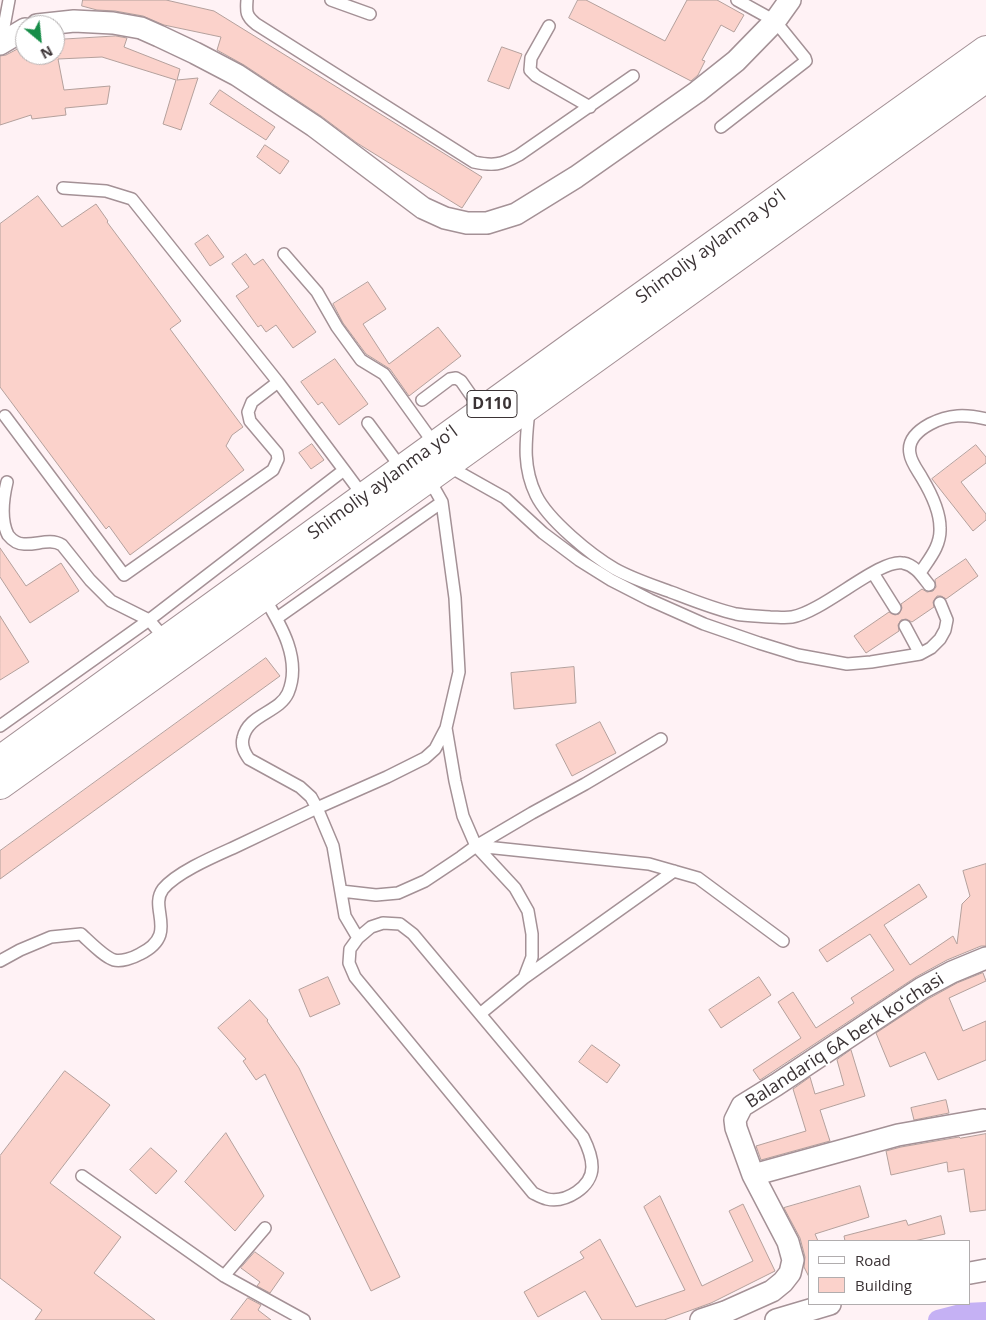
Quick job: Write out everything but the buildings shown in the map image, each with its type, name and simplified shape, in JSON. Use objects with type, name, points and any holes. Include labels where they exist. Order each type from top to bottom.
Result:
[{"type":"main road","name":"Shimoliy aylanma yoʻl","points":[[0,785],[263,598],[437,463],[529,405],[656,300],[986,50]]},
{"type":"main road","name":"Shimoliy aylanma yoʻl","points":[[0,760],[166,640],[263,598],[364,497],[402,469],[437,463],[482,411],[656,300],[986,78]]},
{"type":"street","points":[[65,22],[112,23],[141,28],[160,36],[237,75],[314,126],[423,208],[445,218],[487,223],[516,214],[576,177],[697,92],[736,61],[775,21],[790,0]]},
{"type":"street","points":[[1,43],[15,35]]},
{"type":"street","name":"Balandariq 6A berk koʻchasi","points":[[701,1320],[725,1312],[772,1291],[783,1282],[790,1272],[794,1260],[788,1242],[753,1175],[736,1128],[736,1120],[742,1106],[922,988],[952,972],[986,958]]},
{"type":"street","points":[[753,1175],[898,1135],[983,1120]]},
{"type":"street","points":[[971,1273],[986,1270]]},
{"type":"street","points":[[776,1320],[827,1305]]},
{"type":"lane","points":[[1,43],[9,0]]},
{"type":"lane","points":[[247,0],[246,11],[250,19],[256,24],[474,162],[489,166],[506,162],[519,155],[633,76]]},
{"type":"lane","points":[[331,0],[370,14]]},
{"type":"lane","points":[[721,127],[805,62],[805,58],[775,21],[742,1]]},
{"type":"lane","points":[[549,26],[531,58],[530,70],[536,76],[590,106]]},
{"type":"lane","points":[[63,188],[106,191],[132,198],[278,382],[364,497]]},
{"type":"lane","points":[[0,961],[51,937],[81,934],[113,960],[139,955],[150,948],[159,938],[162,926],[160,895],[170,883],[204,862],[425,758],[435,749],[446,728],[459,672],[456,598],[437,463],[384,374],[361,360],[337,327],[317,292],[284,254]]},
{"type":"lane","points":[[422,400],[450,379],[456,378],[461,381],[482,411]]},
{"type":"lane","points":[[5,416],[124,575],[273,470],[278,459],[276,453],[250,421],[248,412],[252,402],[278,382]]},
{"type":"lane","points":[[529,405],[526,454],[528,475],[536,496],[546,512],[582,545],[616,569],[646,583],[696,602],[736,614],[780,618],[793,617],[810,612],[889,565],[903,563],[912,567],[929,584]]},
{"type":"lane","points":[[920,573],[937,548],[941,530],[939,513],[925,482],[909,454],[910,443],[923,428],[947,417],[971,416],[986,419]]},
{"type":"lane","points":[[368,423],[402,469]]},
{"type":"lane","points":[[437,463],[505,498],[544,533],[579,560],[611,580],[704,624],[798,655],[847,664],[920,654],[940,639],[945,630],[947,620],[940,603]]},
{"type":"lane","points":[[0,726],[149,620],[344,470]]},
{"type":"lane","points":[[8,482],[3,497],[1,517],[2,524],[10,538],[16,543],[25,544],[58,542],[110,601],[149,620],[166,640]]},
{"type":"lane","points":[[358,938],[345,916],[333,846],[318,808],[311,797],[300,787],[249,759],[244,752],[242,744],[244,732],[252,722],[279,704],[287,696],[291,684],[292,662],[286,637],[263,598],[442,502]]},
{"type":"lane","points":[[873,573],[895,608]]},
{"type":"lane","points":[[906,626],[920,654]]},
{"type":"lane","points":[[446,728],[463,816],[476,846],[515,888],[528,912],[532,934],[532,957],[524,978]]},
{"type":"lane","points":[[341,892],[376,895],[398,893],[425,881],[476,846],[661,739]]},
{"type":"lane","points":[[476,846],[649,864],[698,878],[783,941]]},
{"type":"lane","points":[[480,1014],[524,978],[674,871]]},
{"type":"lane","points":[[384,923],[400,924],[413,934],[480,1014],[583,1137],[590,1152],[592,1168],[588,1181],[576,1192],[561,1199],[546,1199],[533,1193],[355,977],[349,963],[350,949],[358,938],[371,927],[384,923]]},
{"type":"lane","points":[[82,1176],[224,1276],[304,1320]]},
{"type":"lane","points":[[224,1276],[265,1228]]},
{"type":"waterway","points":[[938,1320],[965,1313],[986,1312]]}]
